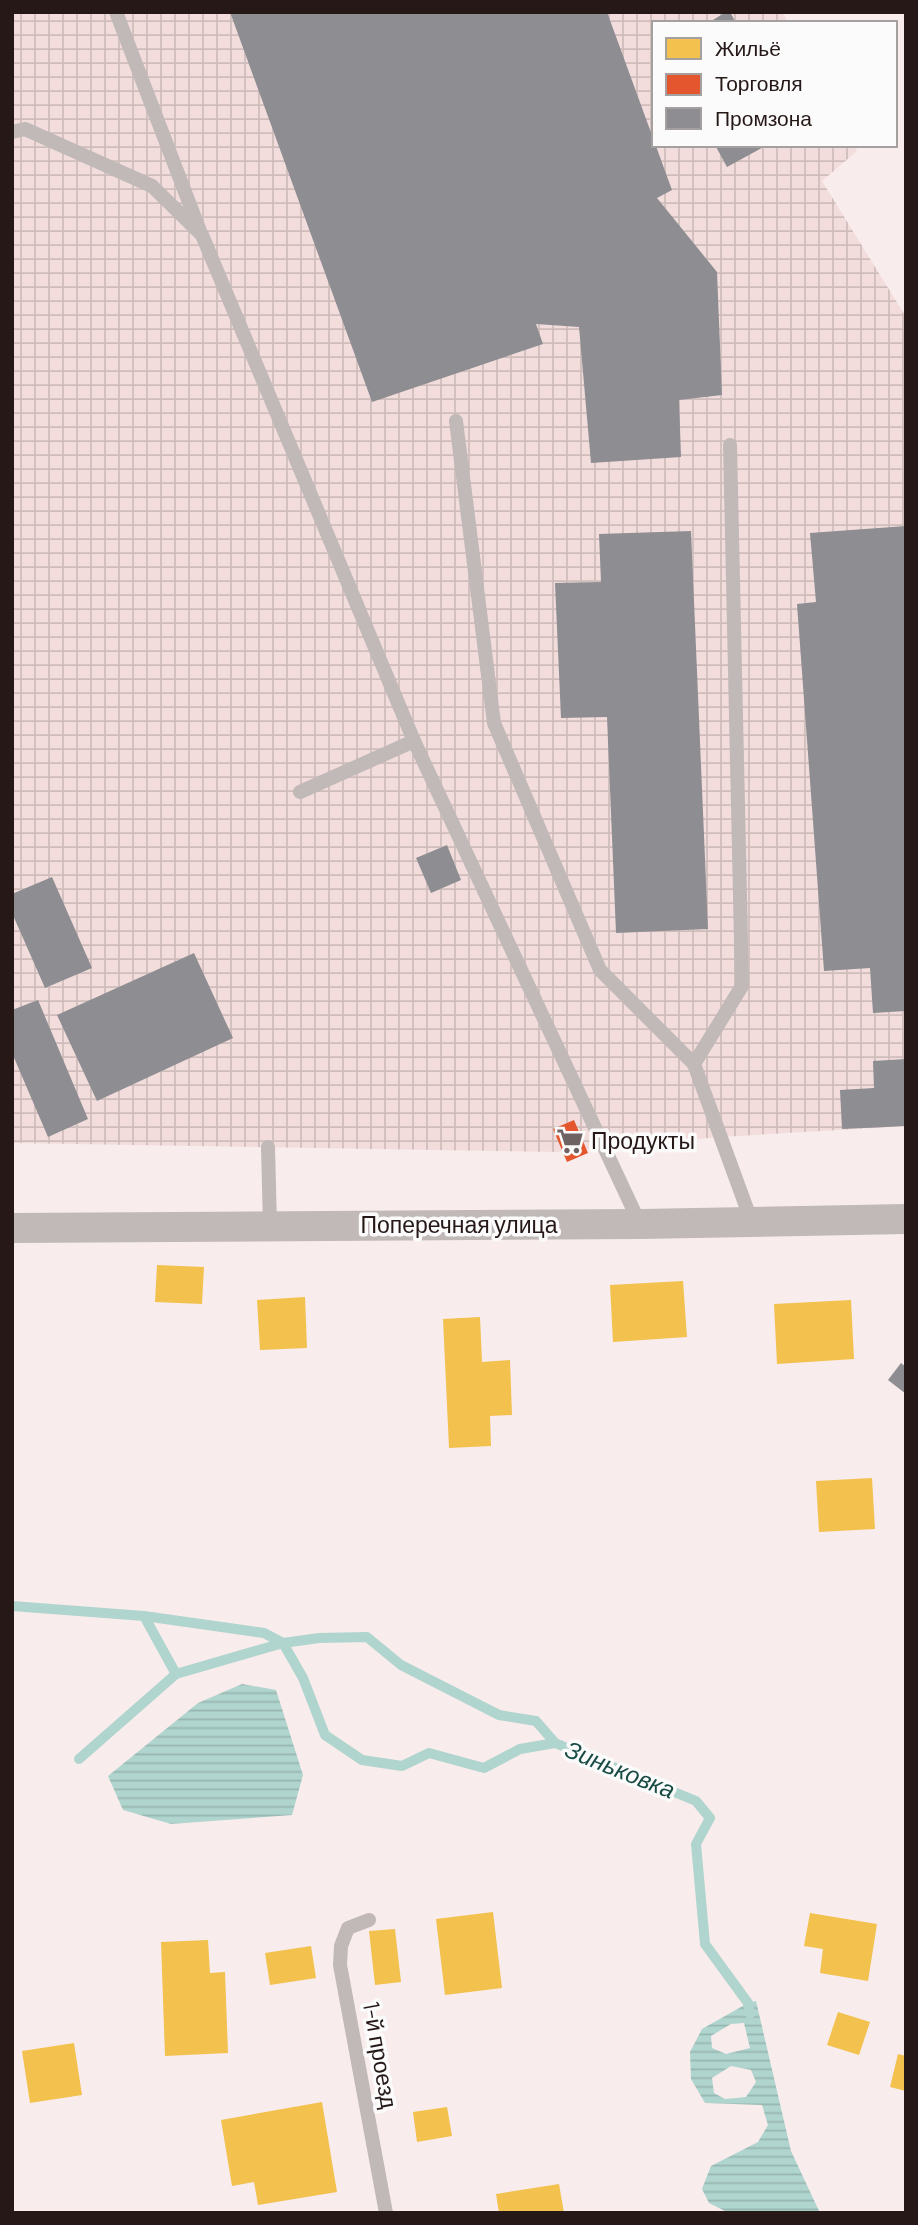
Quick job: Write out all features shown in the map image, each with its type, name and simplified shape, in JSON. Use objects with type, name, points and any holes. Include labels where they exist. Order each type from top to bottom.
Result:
[{"type":"street","name":"Поперечная улица","points":[[12,1228],[640,1224],[906,1219]]},
{"type":"lane","points":[[116,12],[202,235],[414,741],[640,1224]]},
{"type":"lane","points":[[12,132],[25,129],[152,187],[202,235]]},
{"type":"lane","points":[[456,421],[494,723],[600,970],[694,1064],[751,1220]]},
{"type":"lane","points":[[694,1064],[742,986],[730,444]]},
{"type":"lane","points":[[300,792],[414,741]]},
{"type":"lane","points":[[268,1147],[270,1226]]},
{"type":"lane","name":"1-й проезд","points":[[369,1920],[348,1928],[341,1946],[340,1965],[386,2213]]},
{"type":"shaded area","points":[[12,12],[783,12],[787,21],[652,21],[652,147],[855,147],[857,151],[822,181],[906,317],[906,1126],[720,1137],[559,1152],[12,1143]]},
{"type":"water","points":[[242,1684],[276,1690],[303,1775],[292,1815],[171,1824],[123,1810],[108,1776],[198,1703]]},
{"type":"water","points":[[756,2001],[791,2151],[820,2213],[729,2213],[709,2203],[702,2189],[711,2166],[758,2142],[768,2125],[762,2105],[705,2103],[691,2079],[690,2052],[702,2029]],"holes":[[[744,2023],[750,2048],[726,2054],[712,2048],[711,2036],[731,2024]],[[731,2066],[751,2070],[756,2082],[746,2097],[725,2099],[714,2093],[712,2078]]]},
{"type":"building: Жильё","points":[[157,1265],[204,1267],[202,1304],[155,1302]]},
{"type":"building: Жильё","points":[[683,1281],[687,1337],[613,1342],[610,1285]]},
{"type":"building: Жильё","points":[[305,1297],[307,1348],[260,1350],[257,1300]]},
{"type":"building: Жильё","points":[[851,1300],[854,1359],[777,1364],[774,1304]]},
{"type":"building: Жильё","points":[[480,1317],[482,1362],[510,1360],[512,1415],[490,1416],[491,1446],[449,1448],[443,1319]]},
{"type":"building: Жильё","points":[[872,1478],[875,1529],[819,1532],[816,1481]]},
{"type":"building: Жильё","points":[[493,1912],[502,1988],[445,1995],[436,1919]]},
{"type":"building: Жильё","points":[[810,1913],[877,1924],[868,1981],[820,1973],[823,1949],[804,1946]]},
{"type":"building: Жильё","points":[[395,1929],[401,1982],[375,1985],[369,1931]]},
{"type":"building: Жильё","points":[[208,1940],[210,1973],[225,1972],[228,2053],[165,2056],[161,1942]]},
{"type":"building: Жильё","points":[[311,1946],[316,1978],[270,1985],[265,1953]]},
{"type":"building: Жильё","points":[[838,2012],[870,2022],[859,2055],[827,2045]]},
{"type":"building: Жильё","points":[[74,2043],[82,2095],[30,2103],[22,2051]]},
{"type":"building: Жильё","points":[[898,2054],[906,2056],[906,2091],[890,2087]]},
{"type":"building: Жильё","points":[[322,2102],[337,2192],[258,2205],[254,2182],[232,2186],[221,2120]]},
{"type":"building: Жильё","points":[[447,2107],[452,2136],[417,2142],[413,2112]]},
{"type":"building: Жильё","points":[[559,2184],[564,2213],[499,2213],[496,2194]]},
{"type":"building: Торговля","name":"Продукты","points":[[574,1120],[588,1153],[567,1162],[553,1129]]},
{"type":"building: Промзона","points":[[230,12],[607,12],[652,135],[652,147],[656,147],[672,190],[657,198],[717,272],[722,395],[679,400],[681,457],[591,463],[579,327],[536,324],[543,344],[372,402]]},
{"type":"building: Промзона","points":[[730,12],[735,21],[711,21]]},
{"type":"building: Промзона","points":[[716,147],[763,147],[727,167]]},
{"type":"building: Промзона","points":[[906,526],[906,1011],[873,1013],[870,968],[824,971],[797,604],[816,602],[810,533]]},
{"type":"building: Промзона","points":[[691,531],[708,929],[616,933],[607,717],[561,718],[555,583],[601,582],[599,534]]},
{"type":"building: Промзона","points":[[447,845],[461,880],[431,893],[416,858]]},
{"type":"building: Промзона","points":[[52,877],[92,968],[45,988],[12,913],[12,894]]},
{"type":"building: Промзона","points":[[194,953],[233,1038],[97,1101],[57,1015]]},
{"type":"building: Промзона","points":[[38,1000],[88,1119],[48,1137],[12,1053],[12,1010]]},
{"type":"building: Промзона","points":[[906,1059],[906,1126],[842,1129],[840,1090],[874,1088],[873,1061]]},
{"type":"building: Промзона","points":[[901,1363],[906,1367],[906,1394],[888,1380]]},
{"type":"waterway","name":"Зиньковка","points":[[12,1606],[144,1616],[264,1633],[283,1643],[319,1638],[367,1637],[401,1665],[499,1715],[536,1721],[555,1743],[696,1801],[710,1818],[696,1844],[705,1944],[748,2003],[750,2014]]},
{"type":"waterway","points":[[144,1616],[176,1674]]},
{"type":"waterway","points":[[79,1759],[176,1674],[283,1643],[303,1678],[325,1735],[362,1760],[402,1766],[429,1753],[484,1768],[520,1749],[555,1743]]},
{"type":"place","name":"Продукты","points":[[570,1141]]}]
